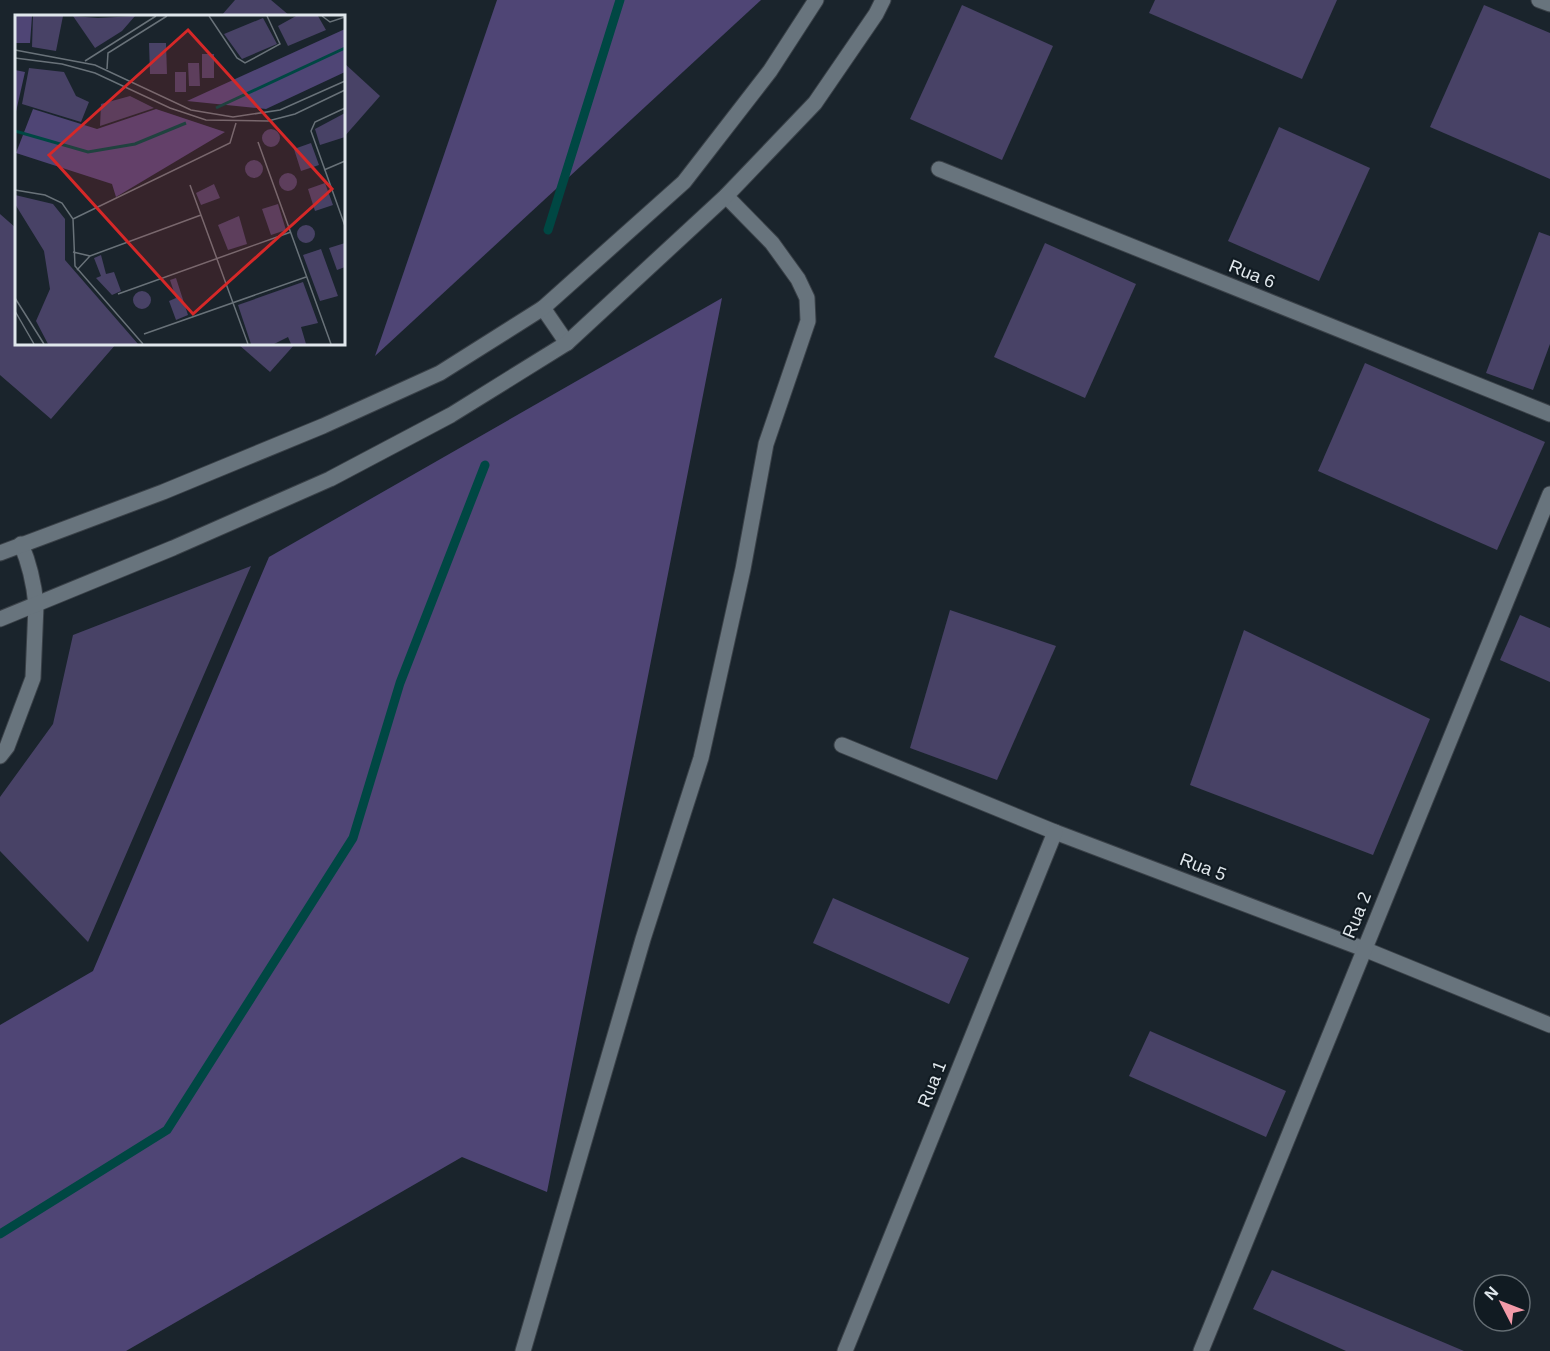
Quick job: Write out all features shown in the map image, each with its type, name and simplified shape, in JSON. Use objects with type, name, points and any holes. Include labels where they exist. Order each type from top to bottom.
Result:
[{"type":"street","points":[[0,553],[163,492],[334,422],[440,373],[543,308],[684,182],[770,71],[816,0]]},
{"type":"street","points":[[0,619],[163,552],[330,479],[451,415],[567,343],[726,196],[815,103],[884,0]]},
{"type":"street","points":[[1539,0],[1550,4]]},
{"type":"street","name":"Rua 6","points":[[939,169],[1550,414]]},
{"type":"street","points":[[523,1351],[643,939],[701,758],[743,569],[766,444],[808,321],[807,298],[798,279],[772,243],[726,196]]},
{"type":"street","points":[[543,308],[567,343]]},
{"type":"street","name":"Rua 2","points":[[1201,1351],[1550,494]]},
{"type":"street","points":[[0,756],[7,747],[33,678],[36,605],[29,563],[21,544]]},
{"type":"street","name":"Rua 5","points":[[842,745],[1054,832],[1364,949],[1550,1025]]},
{"type":"street","name":"Rua 1","points":[[845,1351],[1054,832]]},
{"type":"shaded area","points":[[235,0],[271,0],[289,15],[222,15]]},
{"type":"shaded area","points":[[497,0],[761,0],[375,356]]},
{"type":"shaded area","points":[[1155,0],[1337,0],[1302,79],[1149,13]]},
{"type":"shaded area","points":[[962,5],[1053,46],[1002,160],[910,119]]},
{"type":"shaded area","points":[[1484,5],[1550,33],[1550,179],[1430,127]]},
{"type":"shaded area","points":[[345,64],[380,96],[345,136]]},
{"type":"shaded area","points":[[1279,127],[1370,168],[1319,281],[1228,241]]},
{"type":"shaded area","points":[[0,214],[15,227],[15,345],[115,345],[51,419],[0,375]]},
{"type":"shaded area","points":[[1539,232],[1550,236],[1550,344],[1533,390],[1486,373]]},
{"type":"shaded area","points":[[1045,243],[1136,284],[1085,398],[994,357]]},
{"type":"shaded area","points":[[722,298],[547,1192],[462,1157],[126,1351],[0,1351],[0,1025],[93,971],[269,557]]},
{"type":"shaded area","points":[[239,345],[294,345],[270,372]]},
{"type":"shaded area","points":[[1365,363],[1545,442],[1497,550],[1318,471]]},
{"type":"shaded area","points":[[251,566],[88,942],[0,851],[0,797],[53,724],[73,635]]},
{"type":"shaded area","points":[[950,610],[1056,646],[997,780],[910,748]]},
{"type":"shaded area","points":[[1520,615],[1550,628],[1550,682],[1500,660]]},
{"type":"shaded area","points":[[1244,630],[1430,719],[1373,855],[1190,785]]},
{"type":"shaded area","points":[[833,898],[969,958],[949,1004],[813,943]]},
{"type":"shaded area","points":[[1150,1031],[1286,1091],[1266,1137],[1129,1076]]},
{"type":"shaded area","points":[[1272,1270],[1464,1351],[1346,1351],[1253,1309]]},
{"type":"waterway","points":[[548,230],[620,0]]},
{"type":"waterway","points":[[0,1234],[167,1130],[353,838],[400,683],[485,465]]}]
